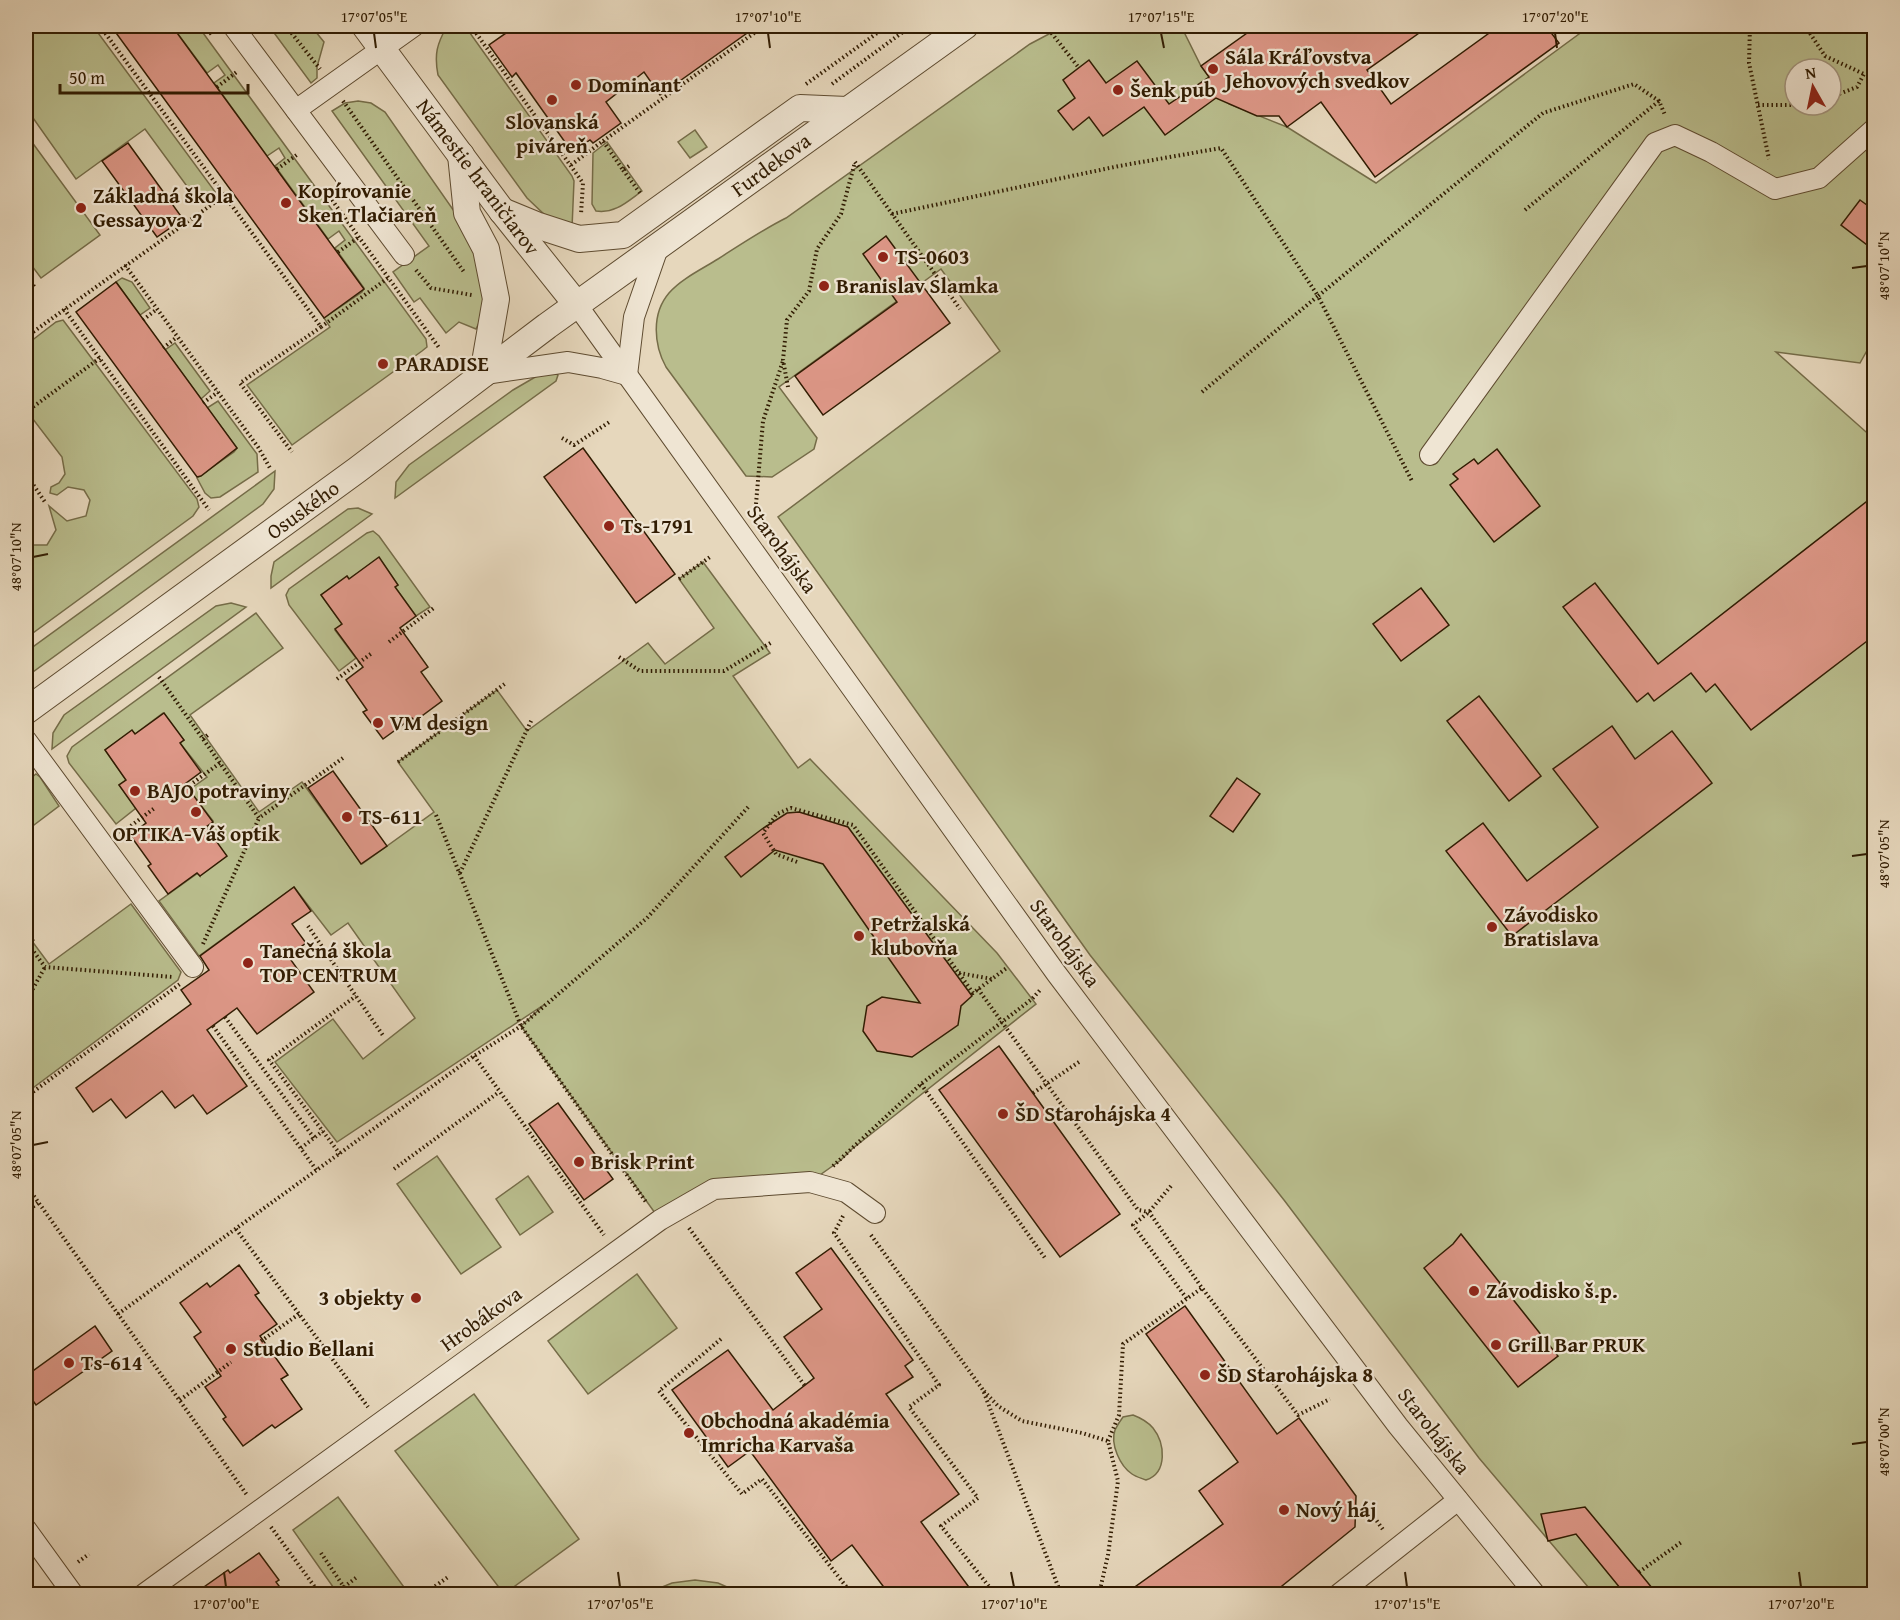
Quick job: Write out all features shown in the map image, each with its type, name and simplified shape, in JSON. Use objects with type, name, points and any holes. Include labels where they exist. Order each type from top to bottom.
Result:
[{"type":"street","points":[[233,26],[404,255]]},
{"type":"street","name":"Námestie hraničiarov","points":[[365,26],[502,211],[577,305]]},
{"type":"street","points":[[296,110],[414,26]]},
{"type":"street","name":"Furdekova","points":[[577,305],[965,26]]},
{"type":"street","points":[[502,211],[579,239],[623,235],[800,108],[847,110]]},
{"type":"street","points":[[1430,455],[1655,143],[1675,135],[1711,152],[1775,189],[1819,178],[1875,129]]},
{"type":"street","points":[[461,155],[467,213],[486,249],[496,299],[483,374],[567,362],[627,375],[634,317],[659,246]]},
{"type":"street","name":"Osuského","points":[[26,711],[357,470],[577,305]]},
{"type":"street","name":"Starohájska","points":[[577,305],[1056,973],[1398,1426],[1535,1594]]},
{"type":"street","points":[[26,740],[190,973]]},
{"type":"street","name":"Hrobákova","points":[[144,1594],[668,1215],[714,1189],[810,1182],[846,1192],[875,1213]]},
{"type":"street","points":[[1339,1594],[1458,1500]]},
{"type":"street","points":[[26,1529],[73,1594]]},
{"type":"path","points":[[100,26],[321,327]]},
{"type":"path","points":[[286,26],[332,85],[468,278]]},
{"type":"path","points":[[471,26],[584,183],[580,219]]},
{"type":"path","points":[[475,32],[484,26]]},
{"type":"path","points":[[571,165],[764,26]]},
{"type":"path","points":[[800,108],[911,26]]},
{"type":"path","points":[[1046,26],[1079,68]]},
{"type":"path","points":[[1750,26],[1749,63],[1775,189]]},
{"type":"path","points":[[1805,26],[1825,56],[1864,74],[1875,74]]},
{"type":"path","points":[[217,87],[238,71]]},
{"type":"path","points":[[1843,92],[1857,87],[1864,74]]},
{"type":"path","points":[[1202,392],[1543,113],[1634,84],[1659,102],[1525,210]]},
{"type":"path","points":[[1758,105],[1783,105]]},
{"type":"path","points":[[603,141],[644,199]]},
{"type":"path","points":[[892,214],[1119,166],[1221,148],[1318,296],[1412,481]]},
{"type":"path","points":[[277,169],[298,154]]},
{"type":"path","points":[[756,504],[763,421],[783,360],[787,320],[809,291],[817,249],[842,214],[855,162],[960,309]]},
{"type":"path","points":[[622,170],[629,166]]},
{"type":"path","points":[[26,338],[225,195]]},
{"type":"path","points":[[338,252],[359,237]]},
{"type":"path","points":[[404,255],[431,288],[481,297]]},
{"type":"path","points":[[125,265],[258,447],[270,468]]},
{"type":"path","points":[[26,274],[35,288]]},
{"type":"path","points":[[292,452],[240,383],[388,278]]},
{"type":"path","points":[[64,309],[209,510]]},
{"type":"path","points":[[143,320],[157,309]]},
{"type":"path","points":[[163,348],[177,337]]},
{"type":"path","points":[[26,412],[99,358]]},
{"type":"path","points":[[783,360],[788,387]]},
{"type":"path","points":[[203,403],[218,392]]},
{"type":"path","points":[[562,438],[574,445],[611,421]]},
{"type":"path","points":[[26,474],[45,502]]},
{"type":"path","points":[[679,579],[710,557]]},
{"type":"path","points":[[389,642],[435,607]]},
{"type":"path","points":[[619,657],[640,671],[724,671],[772,642]]},
{"type":"path","points":[[337,679],[372,653]]},
{"type":"path","points":[[159,676],[259,818]]},
{"type":"path","points":[[398,762],[507,683]]},
{"type":"path","points":[[460,874],[532,719]]},
{"type":"path","points":[[203,739],[209,734]]},
{"type":"path","points":[[26,1096],[190,973],[259,818],[343,758]]},
{"type":"path","points":[[175,796],[220,763]]},
{"type":"path","points":[[241,791],[246,787]]},
{"type":"path","points":[[118,1314],[474,1056],[521,1026],[648,918],[750,805]]},
{"type":"path","points":[[117,836],[156,807]]},
{"type":"path","points":[[797,862],[776,854],[763,833],[777,814],[791,808],[853,825],[973,993],[1008,967]]},
{"type":"path","points":[[436,816],[521,1026],[805,1386]]},
{"type":"path","points":[[308,926],[384,1037]]},
{"type":"path","points":[[34,939],[26,943],[45,967],[190,973]]},
{"type":"path","points":[[26,1001],[45,967]]},
{"type":"path","points":[[958,973],[992,979]]},
{"type":"path","points":[[978,989],[1138,1210],[1149,1212],[1202,1288],[1298,1415],[1330,1399]]},
{"type":"path","points":[[340,1154],[269,1060],[356,996]]},
{"type":"path","points":[[810,1182],[841,1160],[921,1084],[1032,999]]},
{"type":"path","points":[[225,1017],[314,1138]]},
{"type":"path","points":[[213,1026],[317,1171]]},
{"type":"path","points":[[474,1056],[606,1239]]},
{"type":"path","points":[[1033,1093],[1079,1062]]},
{"type":"path","points":[[921,1084],[1045,1258]]},
{"type":"path","points":[[394,1169],[500,1092]]},
{"type":"path","points":[[301,1148],[323,1131]]},
{"type":"path","points":[[26,1185],[320,1594]]},
{"type":"path","points":[[1171,1186],[1149,1212],[1133,1225],[1187,1299]]},
{"type":"path","points":[[26,1212],[38,1203]]},
{"type":"path","points":[[853,1221],[844,1214],[834,1233],[939,1385],[909,1407],[978,1498],[941,1526],[994,1594]]},
{"type":"path","points":[[236,1229],[370,1409]]},
{"type":"path","points":[[870,1234],[983,1390],[998,1406],[1022,1421],[1083,1433],[1108,1441]]},
{"type":"path","points":[[1099,1594],[1108,1555],[1118,1481],[1108,1441],[1119,1415],[1124,1344],[1202,1288]]},
{"type":"path","points":[[250,1349],[299,1314]]},
{"type":"path","points":[[721,1339],[659,1391],[742,1494],[762,1479],[852,1594]]},
{"type":"path","points":[[180,1400],[231,1362]]},
{"type":"path","points":[[983,1390],[1061,1594]]},
{"type":"path","points":[[1374,1517],[1387,1536]]},
{"type":"path","points":[[1639,1572],[1683,1541]]},
{"type":"path","points":[[321,1553],[344,1587]]},
{"type":"path","points":[[333,1594],[357,1577]]},
{"type":"path","points":[[424,1594],[448,1577]]},
{"type":"path","points":[[1608,1594],[1619,1587]]},
{"type":"green space","points":[[29,26],[93,26],[216,193],[200,204],[145,129],[76,179],[26,108],[26,34],[30,30]]},
{"type":"green space","points":[[172,26],[198,26],[426,339],[427,347],[422,351],[292,445],[247,385],[330,327],[324,318],[362,292],[364,288],[335,248],[345,240],[339,231],[328,239],[275,166],[285,158],[279,148],[267,156],[214,83],[225,75],[218,65],[207,73]]},
{"type":"green space","points":[[269,26],[311,26],[324,42],[317,67],[317,78],[311,83]]},
{"type":"green space","points":[[447,26],[465,26],[572,176],[574,181],[572,228],[546,216],[527,198],[438,75],[437,49]]},
{"type":"green space","points":[[1064,26],[1181,26],[1201,66],[1229,104],[1287,127],[1376,183],[1590,26],[1874,26],[1874,172],[1869,178],[1874,185],[1874,338],[1860,363],[1776,352],[1874,439],[1874,1594],[1594,1594],[1479,1458],[1284,1200],[1090,955],[778,517],[1000,351],[941,269],[779,387],[817,438],[814,449],[772,477],[746,476],[666,367],[659,349],[656,330],[659,310],[669,293],[679,283],[786,218],[1030,44]]},
{"type":"green space","points":[[358,101],[371,103],[385,112],[477,244],[486,308],[476,329],[459,322],[446,333],[420,298],[414,302],[393,272],[429,246],[332,111],[345,103]]},
{"type":"green space","points":[[695,130],[707,147],[690,158],[678,142]]},
{"type":"green space","points":[[26,134],[100,235],[41,278],[26,258]]},
{"type":"green space","points":[[607,142],[642,191],[615,209],[596,211],[592,204],[593,153]]},
{"type":"green space","points":[[122,278],[132,282],[150,308],[140,315],[116,282]]},
{"type":"green space","points":[[63,320],[197,499],[199,507],[193,516],[26,638],[26,538],[30,545],[47,545],[56,530],[49,506],[67,521],[86,516],[90,500],[84,490],[68,487],[57,495],[50,493],[51,487],[59,483],[65,474],[62,457],[26,410],[26,345],[56,322]]},
{"type":"green space","points":[[175,343],[210,391],[201,399],[165,350]]},
{"type":"green space","points":[[553,372],[558,375],[556,381],[395,498],[396,482],[409,465],[513,390],[537,376]]},
{"type":"green space","points":[[218,401],[257,454],[258,472],[220,497],[211,498],[205,493],[197,478],[237,448],[207,408]]},
{"type":"green space","points":[[275,471],[274,489],[263,504],[26,677],[26,652]]},
{"type":"green space","points":[[358,508],[372,514],[271,588],[274,562],[348,509]]},
{"type":"green space","points":[[373,531],[379,536],[430,607],[416,616],[395,587],[398,585],[379,558],[349,579],[347,576],[321,595],[342,624],[335,630],[356,658],[339,671],[289,605],[286,595],[289,589]]},
{"type":"green space","points":[[703,562],[770,653],[733,676],[798,768],[810,759],[997,953],[1036,1004],[841,1160],[810,1182],[714,1189],[660,1220],[521,1026],[545,1004],[337,1142],[275,1062],[333,1019],[363,1059],[415,1018],[348,923],[331,935],[294,887],[199,956],[159,901],[198,873],[200,876],[206,827],[213,821],[189,790],[207,777],[180,743],[184,740],[163,713],[135,734],[132,731],[105,750],[126,780],[119,785],[136,808],[116,824],[69,763],[67,756],[72,747],[256,613],[283,648],[190,715],[259,812],[302,782],[362,864],[434,812],[398,762],[497,690],[527,731],[648,643],[665,664],[714,628],[679,579]]},
{"type":"green space","points":[[231,603],[246,607],[52,749],[53,733],[64,715],[216,606]]},
{"type":"green space","points":[[36,774],[59,806],[26,831],[26,782]]},
{"type":"green space","points":[[131,904],[181,972],[178,980],[26,1093],[26,933],[49,964]]},
{"type":"green space","points":[[437,1156],[501,1247],[461,1274],[397,1184]]},
{"type":"green space","points":[[528,1176],[553,1212],[520,1235],[496,1199]]},
{"type":"green space","points":[[637,1274],[677,1328],[588,1394],[548,1341]]},
{"type":"green space","points":[[474,1394],[579,1539],[504,1594],[395,1451]]},
{"type":"green space","points":[[1133,1415],[1144,1420],[1153,1428],[1162,1449],[1158,1471],[1146,1480],[1135,1476],[1128,1470],[1120,1460],[1115,1448],[1115,1430],[1123,1417]]},
{"type":"green space","points":[[338,1497],[409,1594],[338,1594],[293,1530]]},
{"type":"green space","points":[[695,1580],[718,1583],[743,1594],[645,1594],[672,1583]]},
{"type":"building","points":[[111,26],[172,26],[364,289],[324,318]]},
{"type":"building","name":"Dominant","points":[[516,26],[757,26],[660,95],[644,72],[606,102],[621,123],[593,143],[590,140],[572,152],[516,73],[512,77],[489,45]]},
{"type":"building","points":[[1257,26],[1429,26],[1367,70],[1391,104],[1499,26],[1546,26],[1559,43],[1375,177],[1321,102],[1287,127],[1279,116],[1257,116],[1216,98],[1165,135],[1144,107],[1103,136],[1089,117],[1073,130],[1058,111],[1075,98],[1063,80],[1089,60],[1106,83],[1137,61],[1169,104],[1209,77],[1201,66]]},
{"type":"building","points":[[128,143],[183,219],[157,237],[102,161]]},
{"type":"building","points":[[1860,200],[1875,211],[1875,251],[1841,225]]},
{"type":"building","points":[[886,236],[950,323],[823,415],[795,376],[897,302],[863,254]]},
{"type":"building","points":[[116,282],[237,448],[201,476],[197,477],[76,312]]},
{"type":"building","name":"Ts-1791","points":[[583,448],[675,574],[636,603],[544,477]]},
{"type":"building","points":[[1497,449],[1540,506],[1494,542],[1450,485],[1458,479],[1453,474],[1474,459],[1478,464]]},
{"type":"building","points":[[1875,495],[1875,635],[1751,730],[1715,684],[1706,692],[1691,673],[1654,701],[1648,693],[1637,702],[1563,607],[1595,583],[1658,664]]},
{"type":"building","points":[[379,557],[398,585],[395,587],[416,616],[400,628],[428,667],[421,672],[442,701],[415,721],[412,718],[383,739],[363,712],[367,710],[346,680],[363,667],[335,629],[342,624],[321,595],[347,576],[349,579]]},
{"type":"building","points":[[1421,588],[1449,625],[1401,661],[1373,624]]},
{"type":"building","points":[[1479,696],[1541,776],[1509,801],[1447,721]]},
{"type":"building","points":[[164,713],[184,740],[180,743],[201,772],[185,784],[213,822],[206,827],[227,856],[200,876],[197,873],[168,894],[148,866],[151,864],[130,835],[146,823],[119,785],[126,780],[105,750],[132,730],[135,734]]},
{"type":"building","points":[[1612,726],[1635,759],[1672,731],[1712,783],[1512,936],[1446,851],[1483,823],[1527,881],[1598,827],[1553,769]]},
{"type":"building","name":"TS-611","points":[[333,771],[387,846],[361,864],[308,788]]},
{"type":"building","points":[[1237,778],[1260,794],[1233,832],[1210,816]]},
{"type":"building","points":[[799,812],[848,827],[972,996],[961,1006],[958,1025],[912,1057],[877,1051],[863,1031],[867,1006],[882,997],[920,1003],[823,864],[775,850],[741,877],[725,857],[787,813]]},
{"type":"building","points":[[294,887],[311,911],[292,924],[306,943],[288,956],[314,992],[257,1034],[237,1008],[207,1030],[247,1086],[207,1114],[193,1095],[175,1108],[162,1091],[126,1118],[111,1099],[93,1112],[76,1088],[191,1004],[181,990],[209,970],[200,956]]},
{"type":"building","points":[[999,1046],[1120,1214],[1060,1257],[939,1090]]},
{"type":"building","name":"Brisk Print","points":[[558,1103],[613,1179],[584,1200],[529,1124]]},
{"type":"building","name":"Závodisko š.p.","points":[[1461,1234],[1558,1356],[1518,1387],[1424,1268],[1453,1244]]},
{"type":"building","points":[[831,1248],[913,1360],[905,1366],[913,1377],[886,1394],[959,1494],[921,1522],[974,1594],[889,1594],[852,1545],[831,1561],[750,1451],[728,1467],[672,1390],[728,1350],[773,1410],[814,1378],[784,1337],[822,1309],[796,1273]]},
{"type":"building","points":[[239,1265],[259,1293],[255,1295],[277,1324],[260,1336],[288,1375],[281,1379],[302,1409],[275,1428],[272,1425],[243,1446],[223,1419],[226,1417],[205,1387],[221,1376],[194,1337],[201,1332],[180,1303],[207,1283],[210,1287]]},
{"type":"building","name":"Nový háj","points":[[1185,1306],[1277,1434],[1299,1418],[1356,1496],[1355,1527],[1272,1594],[1125,1594],[1223,1524],[1199,1491],[1238,1462],[1146,1334]]},
{"type":"building","name":"Ts-614","points":[[95,1326],[112,1351],[36,1405],[26,1391],[26,1376]]},
{"type":"building","points":[[1585,1507],[1657,1594],[1625,1594],[1576,1534],[1548,1541],[1541,1514]]},
{"type":"building","points":[[259,1553],[279,1580],[276,1582],[285,1594],[194,1594],[228,1570],[230,1573]]},
{"type":"place","name":"Sála Kráľovstva Jehovových svedkov","points":[[1213,69]]},
{"type":"place","name":"Dominant","points":[[576,85]]},
{"type":"place","name":"Šenk pub","points":[[1118,90]]},
{"type":"place","name":"Slovanská piváreň","points":[[552,100]]},
{"type":"place","name":"Kopírovanie Sken Tlačiareň","points":[[286,203]]},
{"type":"place","name":"Základná škola Gessayova 2","points":[[81,208]]},
{"type":"place","name":"TS-0603","points":[[883,257]]},
{"type":"place","name":"Branislav Slamka","points":[[824,286]]},
{"type":"place","name":"PARADISE","points":[[383,364]]},
{"type":"place","name":"Ts-1791","points":[[609,526]]},
{"type":"place","name":"VM design","points":[[378,723]]},
{"type":"place","name":"BAJO potraviny","points":[[135,791]]},
{"type":"place","name":"OPTIKA-Váš optik","points":[[196,812]]},
{"type":"place","name":"TS-611","points":[[347,817]]},
{"type":"place","name":"Závodisko Bratislava","points":[[1492,927]]},
{"type":"place","name":"Petržalská klubovňa","points":[[859,936]]},
{"type":"place","name":"Tanečná škola TOP CENTRUM","points":[[248,963]]},
{"type":"place","name":"ŠD Starohájska 4","points":[[1003,1114]]},
{"type":"place","name":"Brisk Print","points":[[579,1162]]},
{"type":"place","name":"Závodisko š.p.","points":[[1474,1291]]},
{"type":"place","name":"3 objekty","points":[[416,1298]]},
{"type":"place","name":"Grill Bar PRUK","points":[[1496,1345]]},
{"type":"place","name":"Studio Bellani","points":[[231,1349]]},
{"type":"place","name":"Ts-614","points":[[69,1363]]},
{"type":"place","name":"ŠD Starohájska 8","points":[[1205,1375]]},
{"type":"place","name":"Obchodná akadémia Imricha Karvaša","points":[[689,1433]]},
{"type":"place","name":"Nový háj","points":[[1284,1510]]}]
